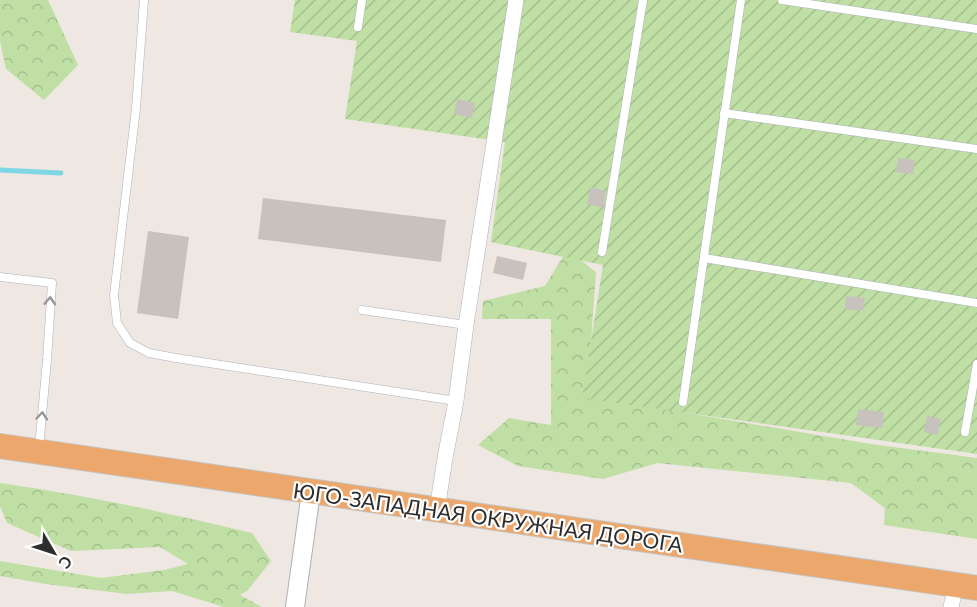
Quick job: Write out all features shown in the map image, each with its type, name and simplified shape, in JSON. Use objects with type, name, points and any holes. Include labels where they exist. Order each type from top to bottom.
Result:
[{"type":"highway","name":"ЮГО-ЗАПАДНАЯ ОКРУЖНАЯ ДОРОГА","points":[[0,446],[437,510],[961,593]]},
{"type":"street","points":[[437,510],[456,401],[516,0]]},
{"type":"street","points":[[295,607],[311,492]]},
{"type":"lane","points":[[144,0],[136,108],[114,295],[117,322],[130,343],[149,353],[176,358],[456,401]]},
{"type":"lane","points":[[358,27],[362,0]]},
{"type":"lane","points":[[603,252],[643,0]]},
{"type":"lane","points":[[682,402],[741,0]]},
{"type":"lane","points":[[782,0],[977,30]]},
{"type":"lane","points":[[724,113],[977,149]]},
{"type":"lane","points":[[704,258],[977,303]]},
{"type":"lane","points":[[0,277],[52,283],[39,452]]},
{"type":"lane","points":[[362,310],[466,325]]},
{"type":"lane","points":[[965,432],[977,364]]},
{"type":"green space","points":[[0,0],[48,0],[78,65],[44,100],[6,69],[0,41]]},
{"type":"green space","points":[[295,0],[977,0],[977,454],[582,398],[603,265],[491,242],[505,142],[345,119],[357,41],[290,32]]},
{"type":"green space","points":[[567,250],[596,272],[587,396],[871,444],[977,458],[977,539],[884,525],[885,508],[851,483],[657,463],[603,479],[518,466],[478,445],[509,418],[551,425],[551,319],[482,319],[483,301],[545,286]]},
{"type":"green space","points":[[0,483],[127,505],[252,533],[271,561],[247,591],[240,595],[262,607],[224,607],[172,591],[127,594],[0,576],[0,561],[101,578],[164,570],[188,564],[160,547],[71,551],[7,523],[0,506]]},
{"type":"building","points":[[457,99],[475,103],[472,118],[454,114]]},
{"type":"building","points":[[898,158],[915,160],[913,174],[896,172]]},
{"type":"building","points":[[591,187],[606,191],[603,208],[587,204]]},
{"type":"building","points":[[263,198],[446,220],[441,262],[258,239]]},
{"type":"building","points":[[148,231],[189,237],[178,319],[137,313]]},
{"type":"building","points":[[497,256],[527,263],[523,280],[493,273]]},
{"type":"building","points":[[846,296],[865,298],[863,311],[845,309]]},
{"type":"building","points":[[858,409],[884,412],[882,428],[856,425]]},
{"type":"building","points":[[927,416],[941,419],[938,435],[924,432]]},
{"type":"waterway","points":[[0,170],[61,173]]}]
